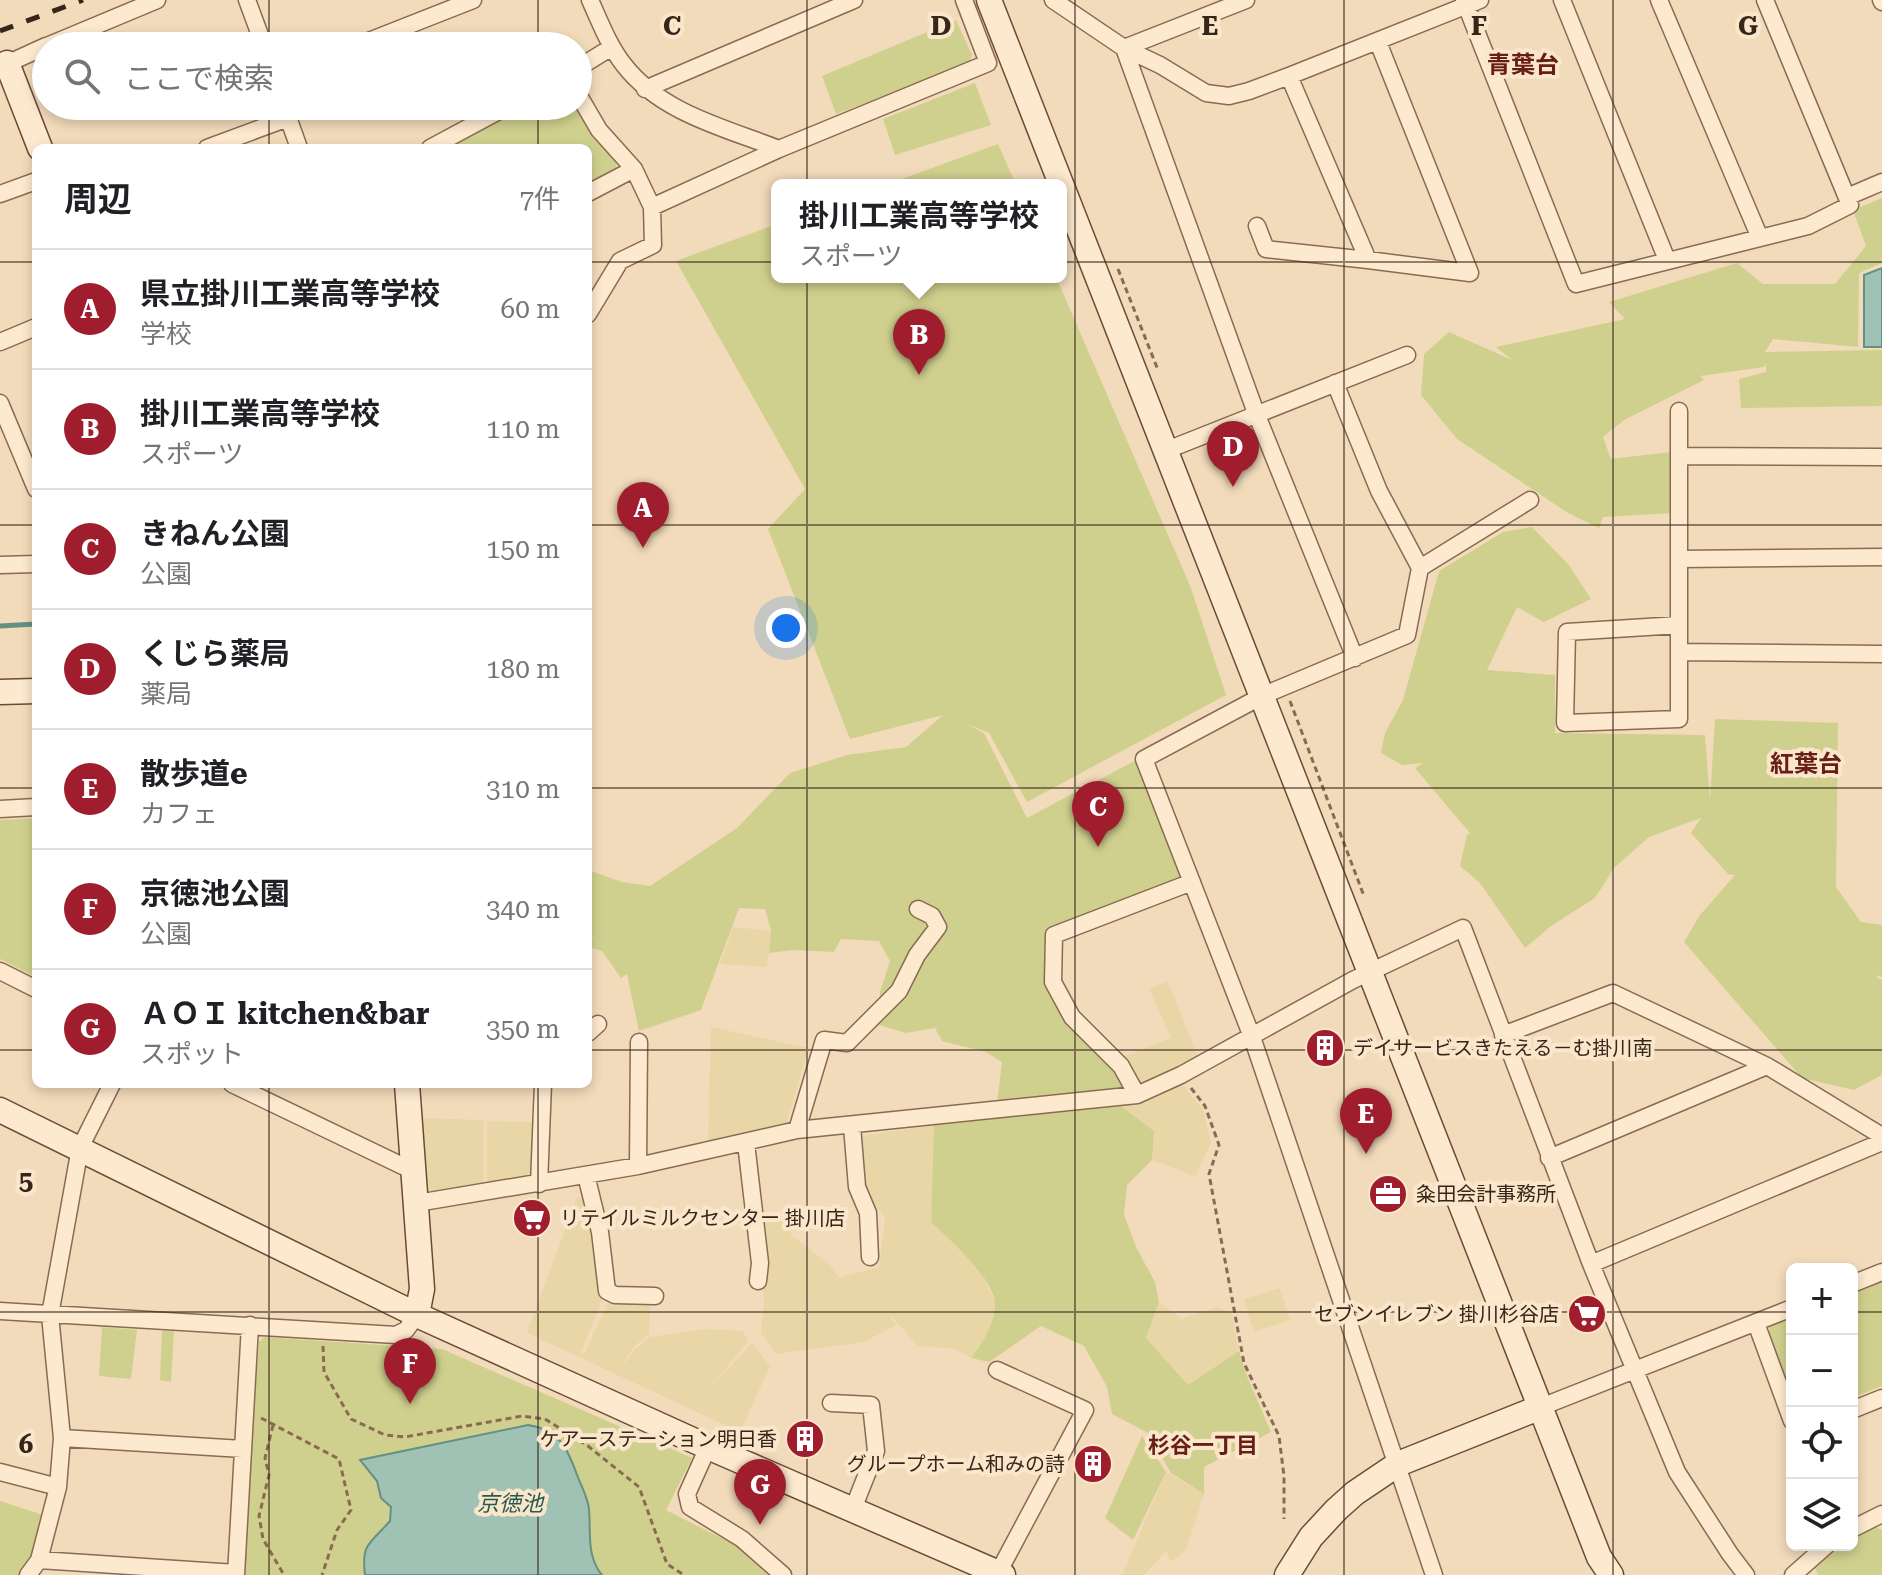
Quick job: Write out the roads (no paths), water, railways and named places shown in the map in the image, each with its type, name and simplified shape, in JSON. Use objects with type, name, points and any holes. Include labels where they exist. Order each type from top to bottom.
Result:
[{"type":"street","points":[[80,32],[157,0]]},
{"type":"street","points":[[247,0],[259,32]]},
{"type":"street","points":[[392,32],[473,0]]},
{"type":"street","points":[[590,0],[612,47],[645,89],[678,110],[779,149]]},
{"type":"street","points":[[645,89],[854,0]]},
{"type":"street","points":[[652,207],[779,149],[988,63],[964,0]]},
{"type":"street","points":[[989,0],[1060,179]]},
{"type":"street","points":[[1053,0],[1124,48],[1160,65],[1206,93],[1229,96],[1378,42],[1470,2],[1576,284],[1808,226],[1850,205],[1765,0]]},
{"type":"street","points":[[1124,48],[1246,0]]},
{"type":"street","points":[[1562,0],[1667,260]]},
{"type":"street","points":[[1659,0],[1760,238]]},
{"type":"street","points":[[1257,226],[1266,249],[1470,273],[1378,42]]},
{"type":"street","points":[[592,59],[612,47]]},
{"type":"street","points":[[1124,48],[1256,413],[1355,658]]},
{"type":"street","points":[[32,50],[2,59],[38,144]]},
{"type":"street","points":[[1289,76],[1368,260]]},
{"type":"street","points":[[592,118],[634,169],[652,207],[653,245],[620,261],[592,307]]},
{"type":"street","points":[[216,144],[268,120]]},
{"type":"street","points":[[289,120],[298,144]]},
{"type":"street","points":[[437,144],[482,120]]},
{"type":"street","points":[[592,191],[634,169]]},
{"type":"street","points":[[0,194],[32,182]]},
{"type":"street","points":[[1847,197],[1882,182]]},
{"type":"street","points":[[1067,197],[1599,1557],[1611,1575]]},
{"type":"street","points":[[0,342],[32,329]]},
{"type":"street","points":[[1167,450],[1407,355]]},
{"type":"street","points":[[1335,383],[1379,491],[1420,568],[1407,635],[1264,695],[1144,759],[1252,1037],[1434,1575]]},
{"type":"street","points":[[0,403],[32,479]]},
{"type":"street","points":[[1679,411],[1679,456],[1679,559],[1679,625],[1679,719],[1565,723],[1567,632],[1679,625]]},
{"type":"street","points":[[1679,456],[1882,457]]},
{"type":"street","points":[[1420,568],[1530,500]]},
{"type":"street","points":[[1679,559],[1882,557]]},
{"type":"street","points":[[0,565],[32,564]]},
{"type":"street","points":[[1679,652],[1882,654]]},
{"type":"street","points":[[0,692],[32,691]]},
{"type":"street","points":[[0,809],[32,807]]},
{"type":"street","points":[[1137,1095],[1121,1066],[1072,1017],[1053,982],[1054,935],[1192,882]]},
{"type":"street","points":[[797,1130],[824,1040],[847,1043],[899,991],[917,955],[938,927],[932,916],[918,909]]},
{"type":"street","points":[[417,1203],[638,1166],[797,1130],[1137,1095],[1181,1075],[1353,980],[1463,928],[1549,1158],[1677,1472],[1746,1575]]},
{"type":"street","points":[[0,971],[32,987]]},
{"type":"street","points":[[1503,1035],[1613,993],[1767,1066],[1882,1139]]},
{"type":"street","points":[[638,1166],[639,1042]]},
{"type":"street","points":[[1549,1158],[1767,1066]]},
{"type":"street","points":[[28,1575],[39,1560],[58,1487],[62,1438],[50,1315],[80,1148],[110,1088]]},
{"type":"street","points":[[0,1311],[396,1335],[406,1330],[417,1315],[422,1289],[407,1088]]},
{"type":"street","points":[[539,1184],[543,1088]]},
{"type":"street","points":[[254,1090],[413,1171]]},
{"type":"street","points":[[0,1110],[417,1315],[708,1447],[1001,1574],[1085,1410],[997,1370]]},
{"type":"street","points":[[852,1126],[857,1187],[868,1213],[870,1257]]},
{"type":"street","points":[[1591,1264],[1882,1139]]},
{"type":"street","points":[[746,1143],[760,1263],[758,1281]]},
{"type":"street","points":[[586,1175],[600,1232],[607,1291],[615,1295],[655,1296]]},
{"type":"street","points":[[1858,1282],[1882,1272]]},
{"type":"street","points":[[1287,1575],[1311,1537],[1336,1510],[1398,1464],[1786,1310]]},
{"type":"street","points":[[1756,1323],[1787,1407]]},
{"type":"street","points":[[39,1560],[236,1574],[250,1325]]},
{"type":"street","points":[[1858,1408],[1882,1398]]},
{"type":"street","points":[[831,1403],[871,1405],[876,1451],[853,1509]]},
{"type":"street","points":[[62,1438],[243,1449]]},
{"type":"street","points":[[708,1447],[687,1494],[690,1507],[742,1539],[783,1575]]},
{"type":"street","points":[[0,1472],[58,1487]]},
{"type":"street","points":[[1858,1526],[1882,1514]]},
{"type":"street","points":[[1793,1575],[1820,1551]]},
{"type":"water","points":[[1882,268],[1882,347],[1864,347],[1864,275]]},
{"type":"water","name":"京徳池","points":[[528,1425],[549,1432],[567,1451],[588,1502],[591,1552],[602,1575],[365,1575],[366,1550],[390,1521],[391,1507],[381,1498],[377,1481],[360,1460]]},
{"type":"waterway","points":[[0,626],[32,624]]},
{"type":"railway","points":[[0,31],[83,0]]},
{"type":"place","name":"掛川工業高等学校","points":[[919,375]]},
{"type":"place","name":"くじら薬局","points":[[1233,487]]},
{"type":"place","name":"県立掛川工業高等学校","points":[[643,548]]},
{"type":"place","name":"きねん公園","points":[[1098,847]]},
{"type":"place","name":"デイサービスきたえる－む掛川南","points":[[1325,1048]]},
{"type":"place","name":"散歩道e","points":[[1366,1154]]},
{"type":"place","name":"粂田会計事務所","points":[[1388,1194]]},
{"type":"place","name":"リテイルミルクセンター 掛川店","points":[[532,1218]]},
{"type":"place","name":"セブンイレブン 掛川杉谷店","points":[[1587,1314]]},
{"type":"place","name":"京徳池公園","points":[[410,1404]]},
{"type":"place","name":"ケアーステーション明日香","points":[[805,1439]]},
{"type":"place","name":"グループホーム和みの詩","points":[[1093,1464]]},
{"type":"place","name":"ＡＯＩ kitchen&bar","points":[[760,1525]]},
{"type":"district","name":"青葉台","points":[[1523,65]]},
{"type":"district","name":"紅葉台","points":[[1806,764]]},
{"type":"district","name":"杉谷一丁目","points":[[1203,1445]]}]
